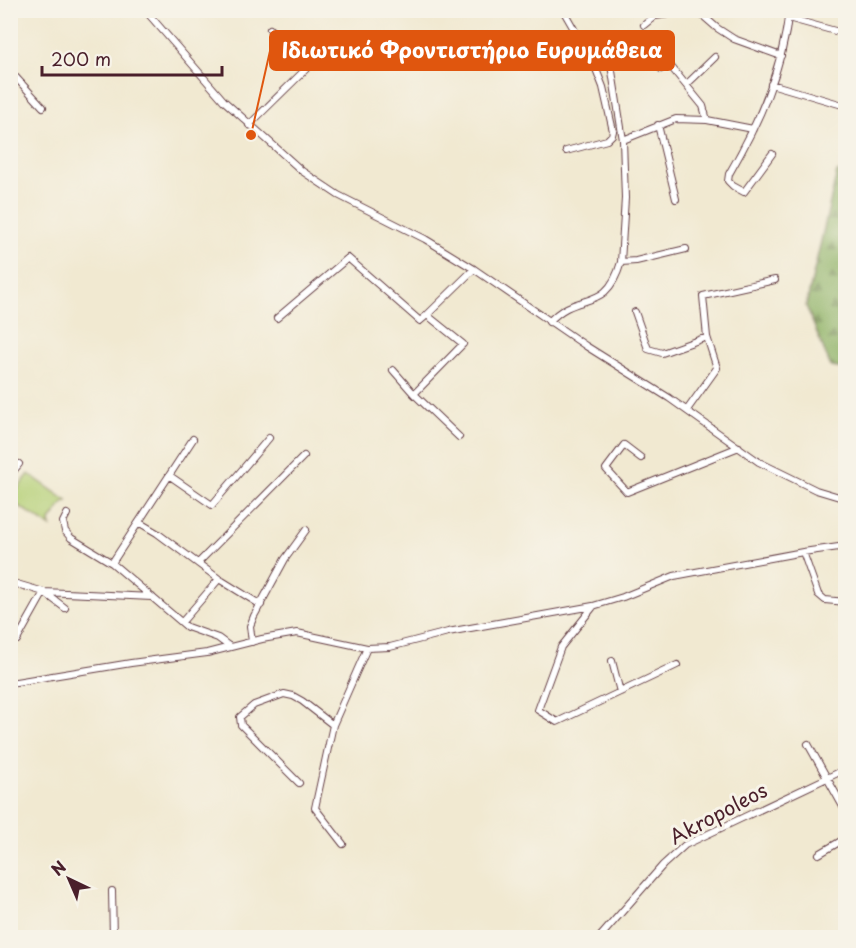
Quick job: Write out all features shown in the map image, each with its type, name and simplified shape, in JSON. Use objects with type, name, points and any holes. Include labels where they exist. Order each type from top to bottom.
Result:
[{"type":"street","points":[[145,10],[224,101],[289,162],[338,195],[425,239],[474,269],[549,322],[687,411],[759,462],[816,490],[846,499]]},
{"type":"street","points":[[563,10],[594,64],[603,87],[613,132],[608,140],[566,151]]},
{"type":"street","points":[[644,25],[655,16],[690,10],[701,14],[734,39],[781,56]]},
{"type":"street","points":[[772,154],[744,192],[728,181],[729,174],[753,129],[781,56],[789,10]]},
{"type":"street","points":[[788,18],[846,34]]},
{"type":"street","points":[[270,29],[308,67]]},
{"type":"street","points":[[249,125],[308,67],[354,37]]},
{"type":"street","points":[[549,322],[557,312],[567,306],[600,296],[609,289],[617,277],[621,262],[625,198],[623,140],[611,65],[613,56],[619,48]]},
{"type":"street","points":[[686,85],[715,57]]},
{"type":"street","points":[[661,69],[668,63],[703,106],[707,120]]},
{"type":"street","points":[[10,71],[43,107]]},
{"type":"street","points":[[771,84],[846,106]]},
{"type":"street","points":[[623,140],[676,119],[707,120],[753,129]]},
{"type":"street","points":[[658,125],[676,199]]},
{"type":"street","points":[[621,262],[636,261],[686,249]]},
{"type":"street","points":[[277,318],[348,258],[420,321],[474,269]]},
{"type":"street","points":[[687,411],[717,368],[707,337],[704,296],[775,280]]},
{"type":"street","points":[[635,312],[648,349],[662,353],[707,337]]},
{"type":"street","points":[[414,394],[463,344],[427,315]]},
{"type":"street","points":[[393,370],[414,394],[459,437]]},
{"type":"street","points":[[170,476],[212,505],[269,438]]},
{"type":"street","points":[[112,563],[194,439]]},
{"type":"street","points":[[641,458],[624,445],[606,469],[627,492],[739,447]]},
{"type":"street","points":[[198,563],[304,456]]},
{"type":"street","points":[[10,475],[20,464]]},
{"type":"street","points":[[67,514],[63,522],[65,531],[71,538],[112,563],[187,627],[224,641],[230,648]]},
{"type":"street","points":[[140,523],[219,579],[261,604]]},
{"type":"street","points":[[252,642],[250,626],[285,559],[306,530]]},
{"type":"street","points":[[10,683],[207,653],[297,633],[367,648],[390,647],[457,630],[593,606],[623,597],[674,576],[846,546]]},
{"type":"street","points":[[803,552],[818,594],[825,600],[846,602]]},
{"type":"street","points":[[182,622],[219,579]]},
{"type":"street","points":[[10,582],[44,592],[153,597]]},
{"type":"street","points":[[44,592],[66,608]]},
{"type":"street","points":[[17,640],[44,592]]},
{"type":"street","points":[[593,606],[561,647],[538,710],[557,722],[676,665]]},
{"type":"street","points":[[343,843],[315,808],[333,726],[367,648]]},
{"type":"street","points":[[612,661],[620,692]]},
{"type":"street","points":[[299,783],[241,725],[240,717],[254,705],[284,694],[302,701],[333,726]]},
{"type":"street","points":[[808,744],[846,812]]},
{"type":"street","name":"Akropoleos","points":[[598,938],[663,864],[685,845],[846,769]]},
{"type":"street","points":[[819,854],[846,838]]},
{"type":"street","points":[[112,891],[113,938]]},
{"type":"green space","points":[[846,170],[845,369],[831,367],[806,306],[837,172]]},
{"type":"green space","points":[[29,474],[67,501],[50,521],[51,527],[11,501]]},
{"type":"place","name":"Ιδιωτικό Φροντιστήριο Ευρυμάθεια","points":[[251,135]]}]
